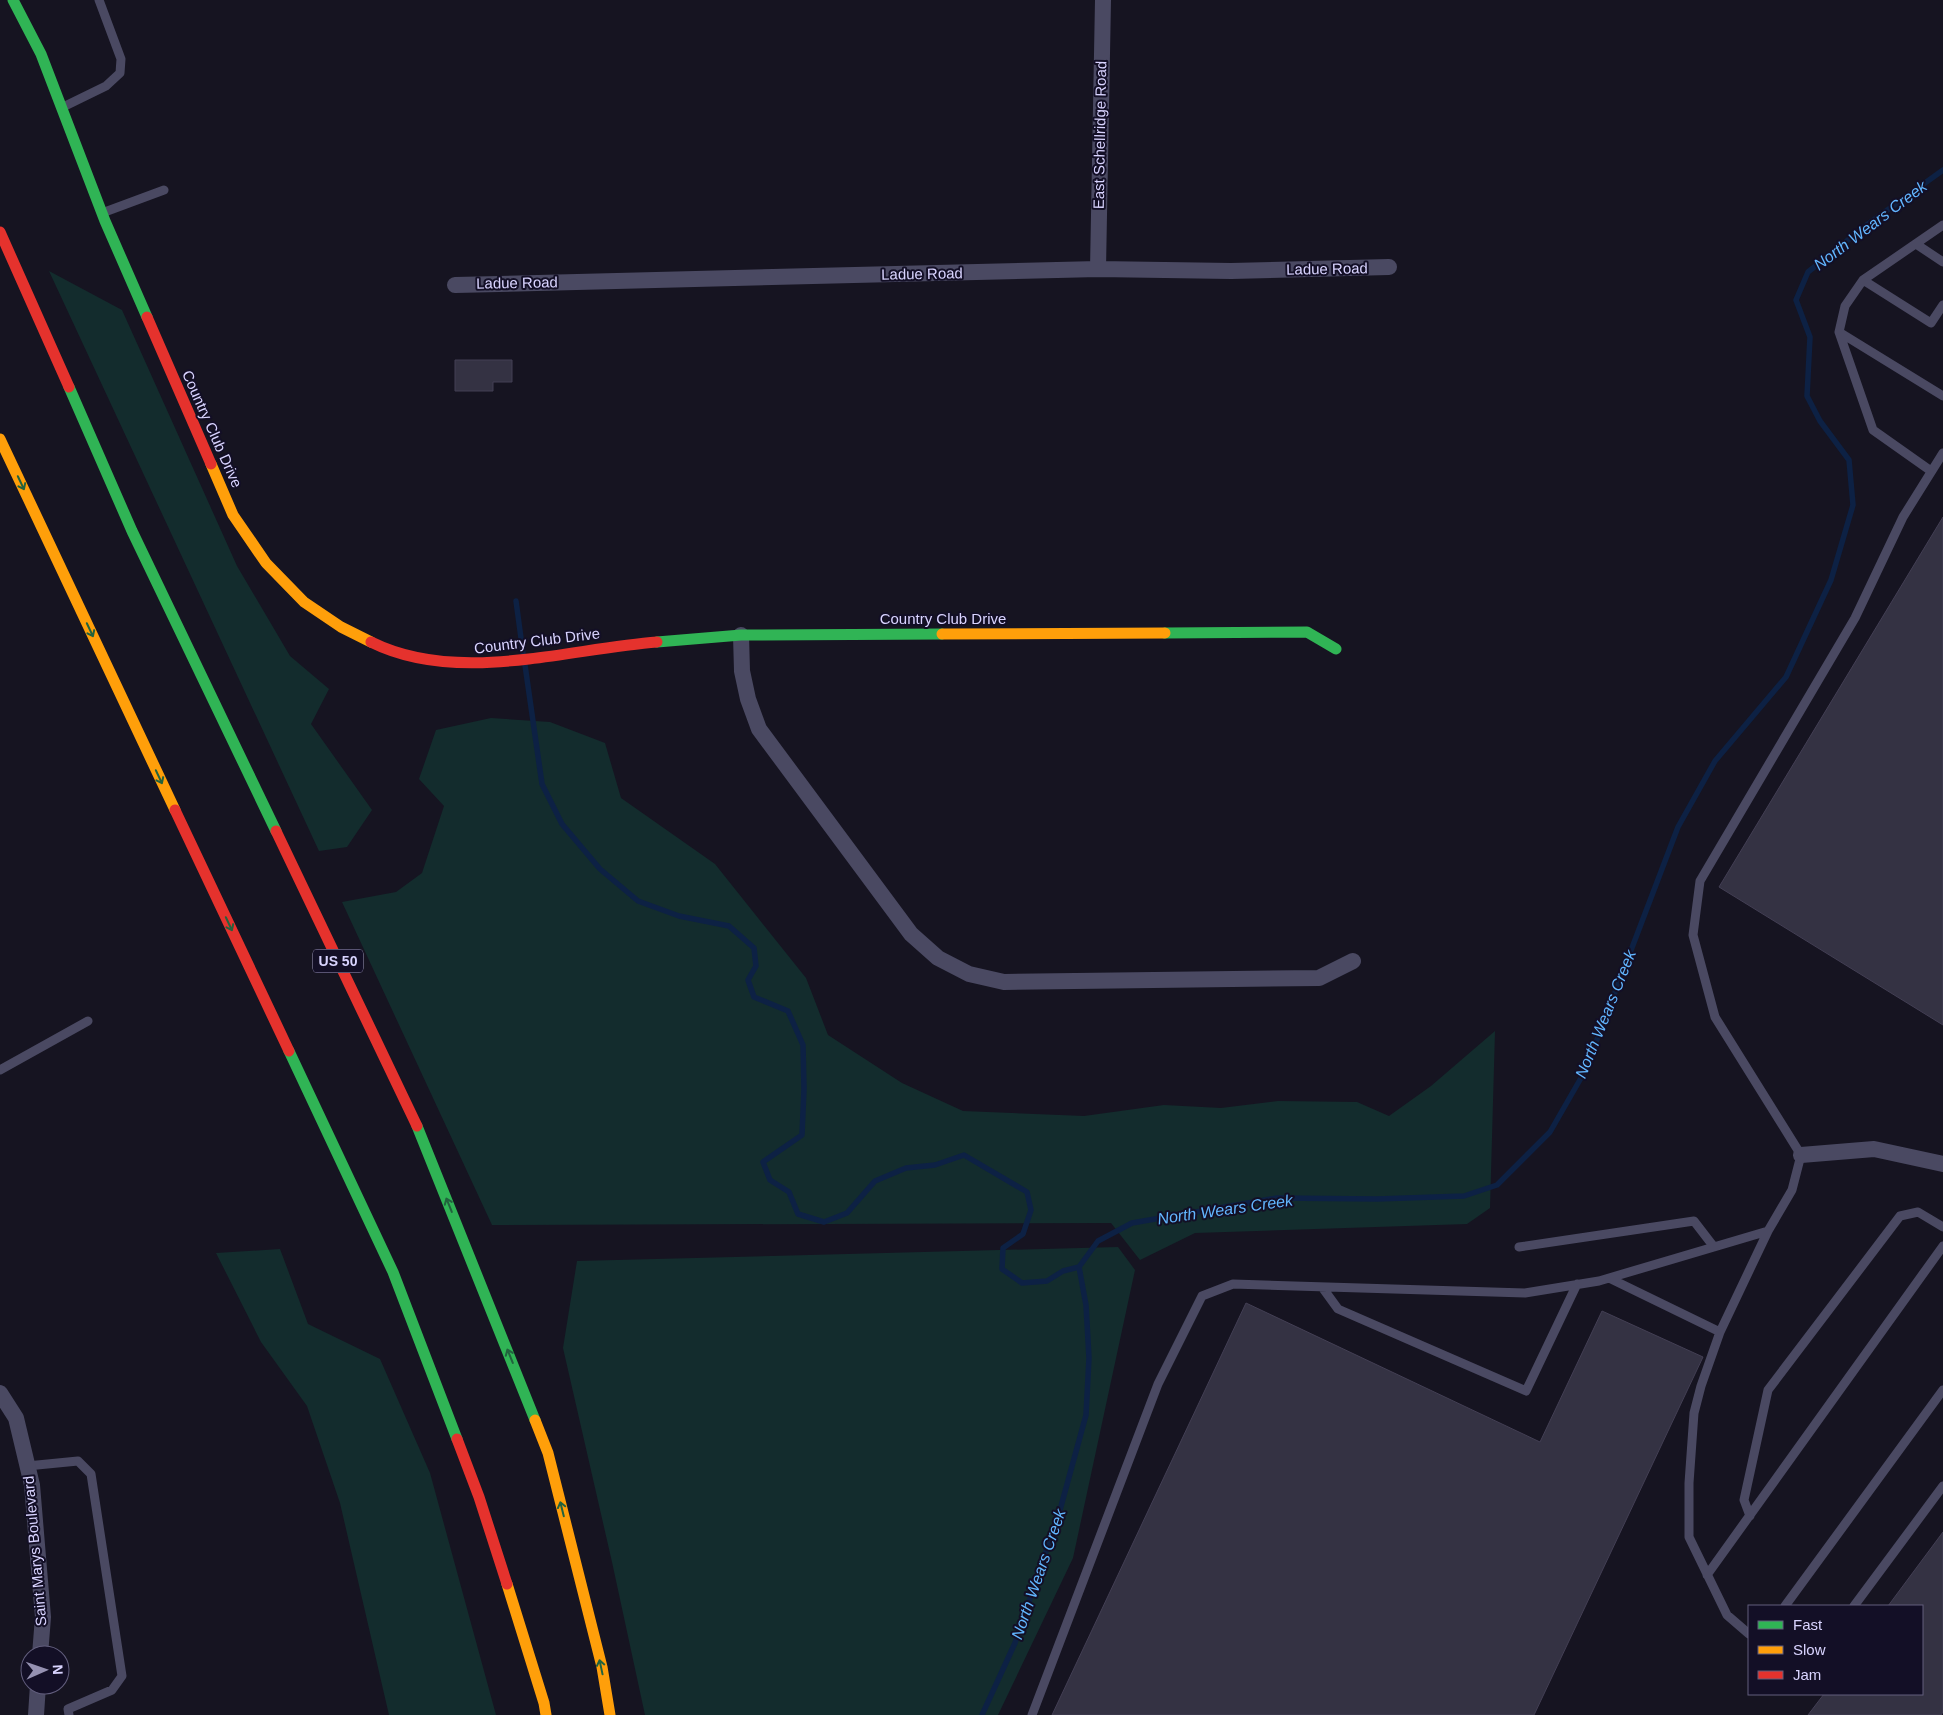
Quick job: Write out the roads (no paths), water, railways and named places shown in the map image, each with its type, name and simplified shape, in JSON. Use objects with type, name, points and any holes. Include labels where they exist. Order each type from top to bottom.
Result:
[{"type":"main road","name":"Country Club Drive","points":[[13,0],[41,54],[102,213],[234,515],[266,563],[304,602],[341,627],[385,649],[471,664],[505,662],[643,642],[741,636],[1307,632],[1336,650]]},
{"type":"main road","name":"US 50","points":[[0,232],[132,531],[417,1126],[548,1453],[602,1667],[610,1715]]},
{"type":"main road","points":[[0,439],[393,1272],[479,1496],[544,1703],[546,1715]]},
{"type":"street","name":"East Schellridge Road","points":[[1098,269],[1103,0]]},
{"type":"street","name":"Ladue Road","points":[[455,285],[1098,269],[1231,271],[1389,268]]},
{"type":"street","points":[[741,636],[742,671],[748,699],[760,730],[911,934],[938,958],[969,974],[1004,982],[1319,978],[1354,961]]},
{"type":"street","points":[[1801,1155],[1874,1149],[1943,1164]]},
{"type":"street","name":"Saint Marys Boulevard","points":[[0,1393],[16,1418],[32,1485],[43,1618],[41,1645]]},
{"type":"street","points":[[36,1715],[37,1695]]},
{"type":"lane","points":[[62,108],[106,86],[120,74],[121,59],[99,0]]},
{"type":"lane","points":[[102,213],[164,190]]},
{"type":"lane","points":[[1932,471],[1873,430],[1839,332],[1844,306],[1863,280],[1943,225]]},
{"type":"lane","points":[[1916,244],[1943,262]]},
{"type":"lane","points":[[1863,280],[1931,323],[1943,305]]},
{"type":"lane","points":[[1839,332],[1943,396]]},
{"type":"lane","points":[[1748,1633],[1727,1616],[1689,1537],[1689,1483],[1694,1413],[1700,1386],[1720,1332],[1768,1231],[1792,1190],[1801,1155],[1715,1017],[1693,935],[1700,880],[1855,618],[1903,517],[1943,452]]},
{"type":"lane","points":[[0,1070],[88,1021]]},
{"type":"lane","points":[[1750,1516],[1744,1500],[1768,1390],[1900,1216],[1918,1212],[1943,1227]]},
{"type":"lane","points":[[1519,1247],[1694,1221],[1714,1247]]},
{"type":"lane","points":[[1032,1715],[1158,1384],[1202,1296],[1233,1284],[1526,1293],[1609,1278],[1768,1231]]},
{"type":"lane","points":[[1707,1575],[1943,1246]]},
{"type":"lane","points":[[1609,1278],[1720,1332]]},
{"type":"lane","points":[[1322,1286],[1338,1309],[1526,1391],[1577,1284]]},
{"type":"lane","points":[[1786,1605],[1943,1390]]},
{"type":"lane","points":[[28,1466],[78,1461],[91,1474],[122,1676],[112,1690],[68,1709],[69,1715]]},
{"type":"lane","points":[[1855,1605],[1943,1486]]},
{"type":"waterway","name":"North Wears Creek","points":[[982,1715],[1015,1643],[1060,1510],[1086,1415],[1089,1358],[1086,1305],[1079,1267],[1098,1241],[1132,1223],[1277,1198],[1377,1199],[1464,1196],[1497,1185],[1550,1132],[1585,1071],[1678,827],[1715,761],[1786,677],[1831,580],[1853,505],[1849,460],[1820,421],[1807,396],[1810,337],[1796,300],[1808,272],[1868,224],[1943,170]]},
{"type":"waterway","points":[[516,601],[523,653]]},
{"type":"waterway","points":[[525,665],[542,784],[562,824],[600,869],[638,901],[679,916],[729,926],[754,948],[756,966],[748,980],[754,997],[788,1011],[803,1045],[802,1135],[763,1162],[770,1180],[789,1192],[798,1214],[824,1222],[847,1213],[875,1181],[906,1168],[935,1165],[964,1155],[1027,1192],[1031,1210],[1023,1234],[1003,1248],[1002,1269],[1022,1283],[1047,1281],[1063,1271],[1079,1267]]}]
